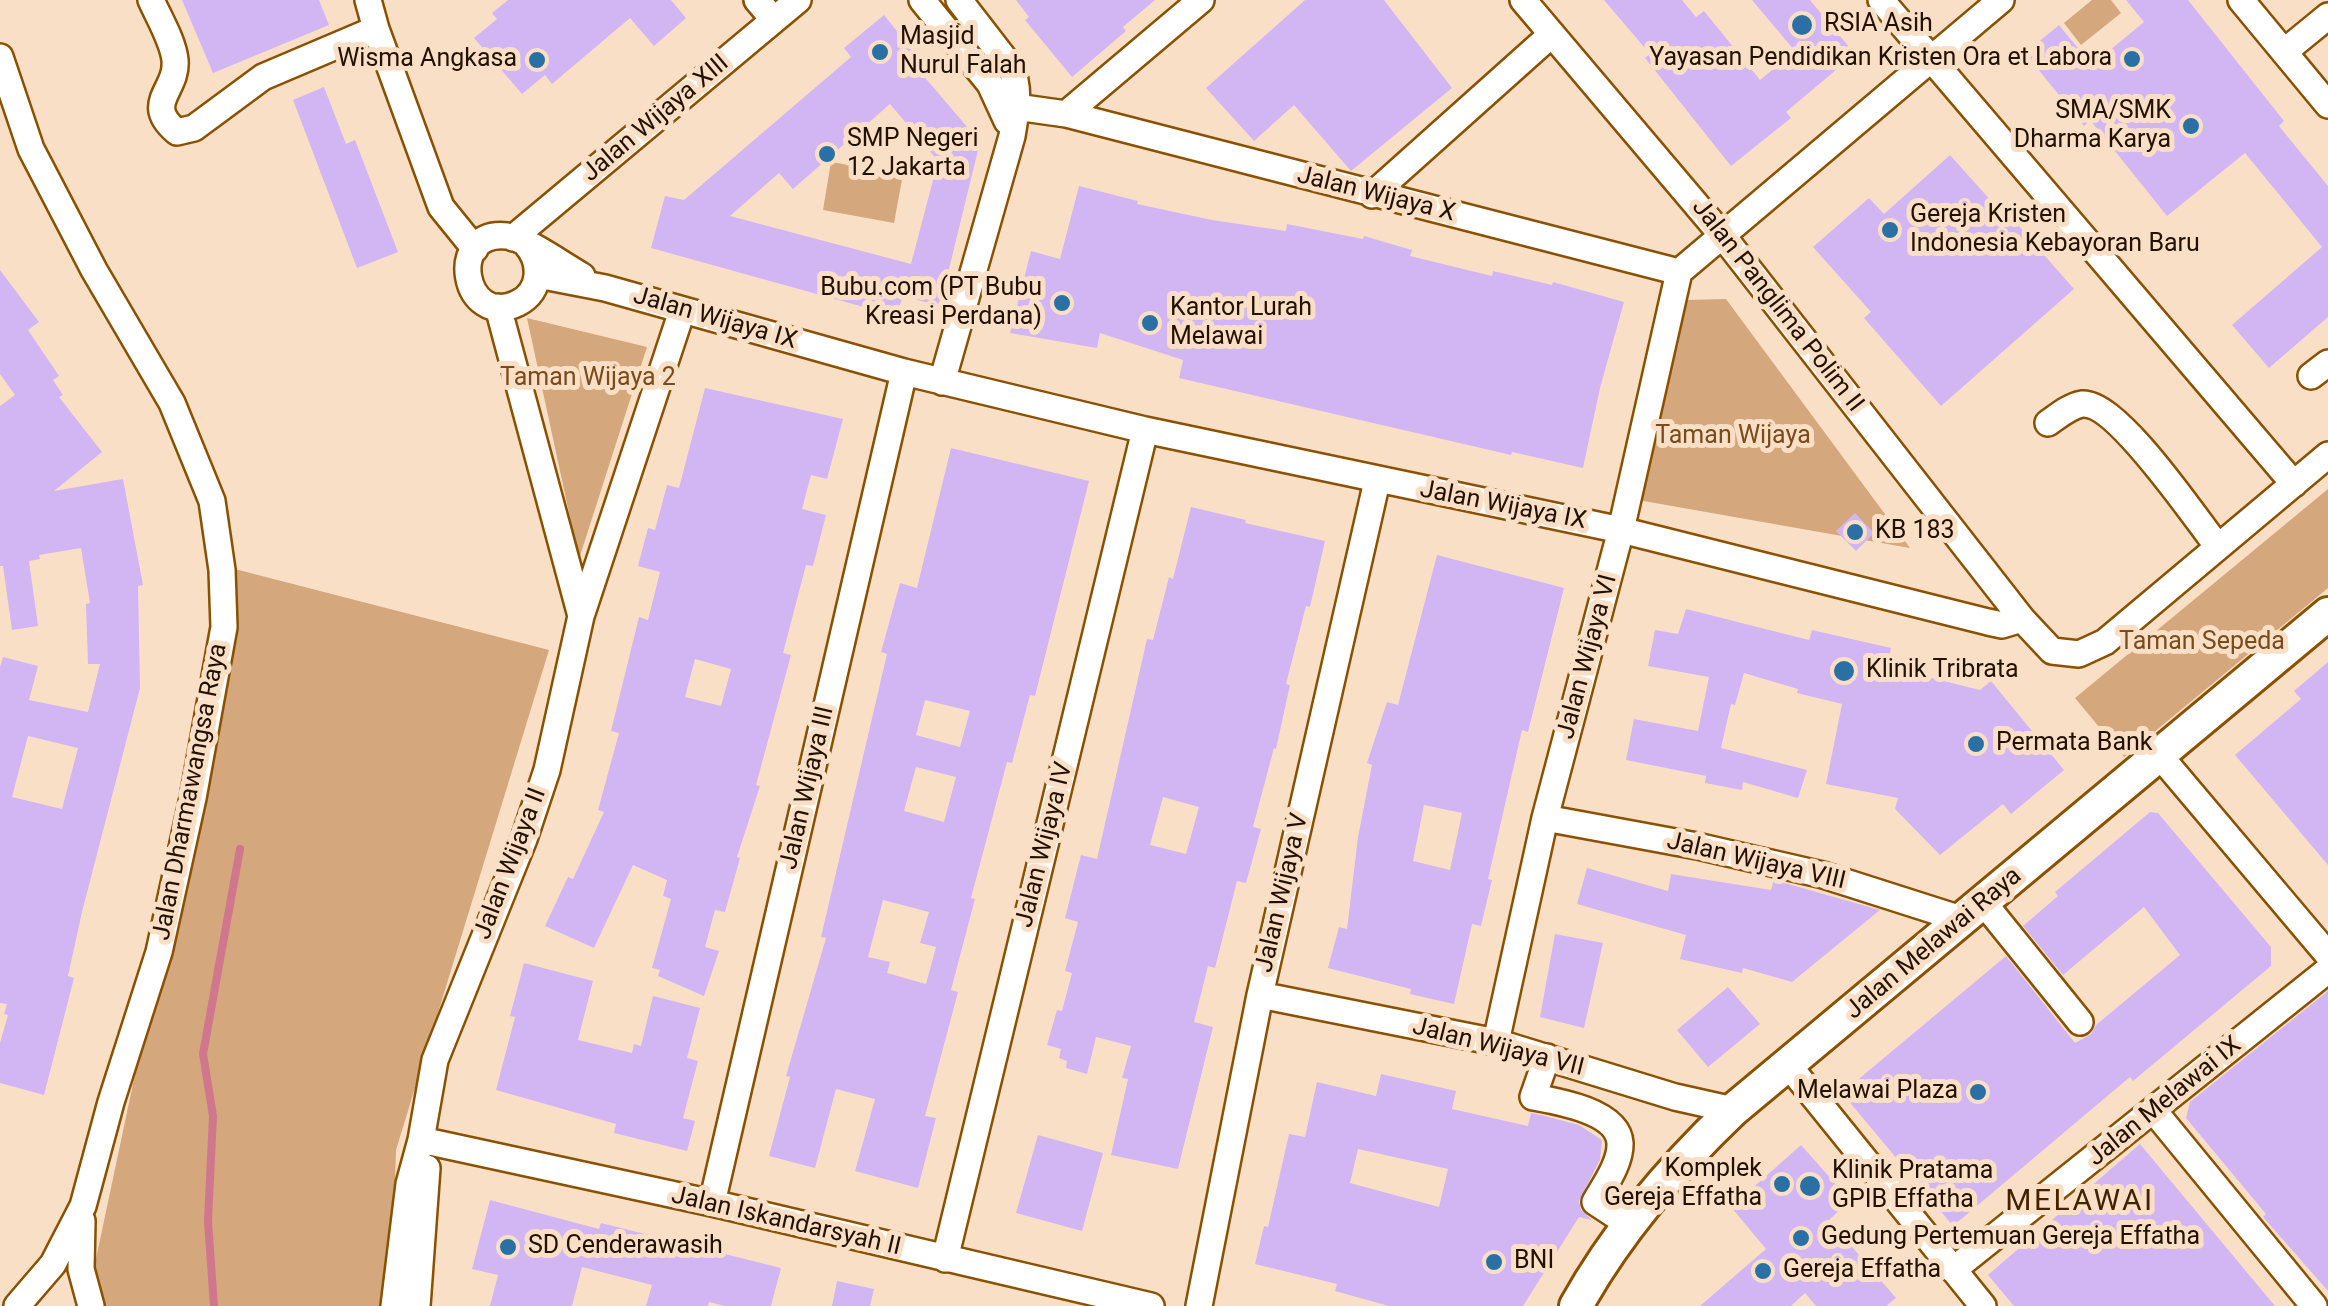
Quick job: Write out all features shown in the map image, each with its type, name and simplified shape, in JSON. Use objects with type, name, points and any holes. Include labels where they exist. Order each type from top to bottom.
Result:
[{"type":"main road","name":"Jalan Melawai Raya","points":[[1576,1306],[1630,1225],[1692,1148],[1733,1110],[2328,614]]},
{"type":"street","points":[[151,0],[175,57],[175,71],[161,107],[165,122],[178,132],[194,128],[263,77],[376,29]]},
{"type":"street","points":[[368,0],[441,207],[475,249]]},
{"type":"street","points":[[757,0],[774,20]]},
{"type":"street","name":"Jalan Wijaya XIII","points":[[520,241],[798,0]]},
{"type":"street","points":[[922,0],[1009,105]]},
{"type":"street","points":[[942,382],[1012,136],[1009,105],[1016,78],[959,0]]},
{"type":"street","points":[[1066,114],[1202,0]]},
{"type":"street","name":"Jalan Panglima Polim II","points":[[1524,0],[1722,235],[2022,619]]},
{"type":"street","points":[[1881,0],[2294,484]]},
{"type":"street","points":[[1680,272],[2001,0]]},
{"type":"street","points":[[2241,0],[2328,105]]},
{"type":"street","points":[[2284,52],[2328,16]]},
{"type":"street","points":[[1372,195],[1552,34]]},
{"type":"street","name":"Jalan Dharmawangsa Raya","points":[[0,57],[30,149],[94,270],[172,403],[212,501],[222,570],[224,627],[159,952],[83,1206],[53,1264],[17,1306]]},
{"type":"street","name":"Jalan Wijaya X","points":[[1009,105],[1066,114],[1680,272]]},
{"type":"street","points":[[493,238],[520,241],[534,255],[538,275],[524,299],[512,306],[498,307],[479,298],[468,282],[468,262],[475,249],[493,238]]},
{"type":"street","name":"Jalan Wijaya IX","points":[[520,241],[605,288]]},
{"type":"street","name":"Jalan Wijaya VI","points":[[1496,1042],[1545,818],[1621,530],[1680,272]]},
{"type":"street","name":"Jalan Wijaya IX","points":[[538,275],[605,288],[942,382],[1145,430],[1621,530],[1988,622],[2002,624],[2022,619]]},
{"type":"street","name":"Jalan Wijaya II","points":[[498,307],[580,616]]},
{"type":"street","name":"Jalan Wijaya II","points":[[417,1306],[427,1108],[435,1060],[548,770],[580,616],[682,311]]},
{"type":"street","name":"Jalan Wijaya III","points":[[712,1203],[904,372]]},
{"type":"street","points":[[2048,423],[2082,404],[2109,415],[2134,439],[2218,547]]},
{"type":"street","name":"Jalan Wijaya IV","points":[[945,1260],[1145,430]]},
{"type":"street","points":[[2022,619],[2052,652],[2080,654],[2104,642],[2328,455]]},
{"type":"street","name":"Jalan Wijaya V","points":[[1199,1306],[1260,995],[1377,481]]},
{"type":"street","points":[[2160,756],[2328,955]]},
{"type":"street","name":"Jalan Wijaya VIII","points":[[1545,818],[1697,846],[1974,911]]},
{"type":"street","points":[[1974,911],[2080,1022]]},
{"type":"street","name":"Jalan Melawai IX","points":[[1953,1270],[2328,970]]},
{"type":"street","name":"Jalan Wijaya VII","points":[[1260,995],[1496,1042],[1675,1097],[1733,1110]]},
{"type":"street","points":[[1546,1058],[1532,1096],[1596,1114],[1616,1133],[1620,1142],[1616,1160],[1595,1202],[1630,1225]]},
{"type":"street","points":[[1789,1066],[1983,1306]]},
{"type":"street","points":[[2154,1112],[2314,1306]]},
{"type":"street","name":"Jalan Wijaya II","points":[[394,1306],[409,1184],[425,1141]]},
{"type":"street","name":"Jalan Iskandarsyah II","points":[[425,1141],[712,1203],[1151,1306]]},
{"type":"street","name":"Jalan Dharmawangsa Raya","points":[[83,1206],[82,1269],[91,1306]]},
{"type":"green space","points":[[2092,0],[2111,0],[2121,13],[2081,45],[2064,23]]},
{"type":"green space","points":[[831,162],[903,174],[894,223],[823,210]]},
{"type":"green space","name":"Taman Wijaya","points":[[1726,299],[1910,548],[1638,500],[1686,300]]},
{"type":"green space","name":"Taman Wijaya 2","points":[[527,318],[647,347],[579,559]]},
{"type":"green space","name":"Taman Sepeda","points":[[2328,489],[2328,588],[2124,757],[2075,698]]},
{"type":"green space","points":[[227,567],[549,650],[396,1150],[391,1306],[86,1306],[229,630]]},
{"type":"building","points":[[182,0],[319,0],[329,25],[213,73]]},
{"type":"building","name":"Wisma Angkasa","points":[[508,0],[671,0],[686,18],[654,46],[630,18],[552,84],[545,75],[522,94],[474,38],[497,19],[492,13]]},
{"type":"building","points":[[1016,0],[1155,0],[1123,27],[1126,31],[1072,77],[1025,20],[1029,17]]},
{"type":"building","points":[[1305,0],[1384,0],[1452,88],[1351,171],[1294,105],[1254,141],[1206,88]]},
{"type":"building","points":[[1604,0],[1682,0],[1696,17],[1704,11],[1760,80],[1795,51],[1752,0],[1810,0],[1855,54],[1786,112],[1791,118],[1731,166],[1645,58],[1650,54]]},
{"type":"building","points":[[2126,0],[2188,0],[2284,121],[2279,126],[2328,186],[2328,317],[2269,368],[2232,325],[2322,247],[2245,153],[2167,216],[2090,120],[2084,126],[2025,53],[2059,25],[2092,65],[2144,22]]},
{"type":"building","points":[[884,15],[917,56],[910,60],[980,142],[940,306],[903,296],[896,316],[651,248],[665,196],[684,200],[851,57],[844,48]],"holes":[[[890,104],[938,161],[911,264],[730,216],[779,173],[793,189]]]},
{"type":"building","points":[[324,87],[346,144],[355,140],[398,252],[357,268],[293,100]]},
{"type":"building","points":[[1950,155],[1994,204],[1997,201],[2074,289],[1941,406],[1864,318],[1871,312],[1813,247],[1869,198],[1884,214]]},
{"type":"building","points":[[1079,186],[1138,201],[1137,204],[1212,220],[1286,231],[1287,224],[1363,239],[1364,236],[1412,250],[1410,256],[1492,276],[1493,271],[1552,285],[1553,282],[1624,302],[1583,468],[1179,378],[1183,360],[1100,333],[1097,348],[1010,333],[1031,251],[1060,259]]},
{"type":"building","points":[[0,270],[39,322],[28,330],[59,376],[53,380],[63,395],[59,397],[102,452],[54,491],[123,479],[143,585],[138,586],[140,688],[82,912],[68,976],[74,978],[44,1095],[0,1083],[0,1043],[8,1015],[4,1014],[7,1004],[0,1003],[0,667],[3,657],[38,666],[29,700],[88,712],[100,664],[88,664],[86,604],[90,603],[81,548],[39,555],[40,559],[29,561],[38,626],[12,630],[0,566],[0,406],[15,395],[0,374]],"holes":[[[28,736],[78,748],[62,809],[12,797]]]},
{"type":"building","points":[[705,388],[843,419],[827,479],[811,475],[802,509],[826,515],[813,566],[806,565],[783,653],[791,655],[725,912],[715,910],[705,947],[719,951],[704,996],[658,976],[660,970],[652,968],[671,899],[663,896],[667,880],[633,865],[594,948],[545,926],[568,877],[573,879],[604,812],[598,810],[619,733],[611,731],[639,617],[648,620],[660,572],[638,566],[648,528],[655,530],[667,485],[679,488]],"holes":[[[695,659],[731,669],[721,706],[685,697]]]},
{"type":"building","points":[[951,448],[1089,481],[1035,696],[1030,695],[1012,763],[1007,762],[971,898],[975,899],[951,990],[958,992],[925,1116],[936,1118],[918,1188],[855,1171],[875,1099],[836,1089],[815,1168],[769,1156],[790,1077],[786,1076],[826,938],[821,937],[887,654],[881,652],[900,583],[917,588]],"holes":[[[925,700],[970,711],[960,747],[916,735]],[[916,767],[956,777],[944,822],[904,811]],[[883,900],[929,912],[920,943],[936,947],[926,984],[887,973],[890,962],[868,957]]]},
{"type":"building","points":[[1191,507],[1325,541],[1286,684],[1290,685],[1276,749],[1253,827],[1261,829],[1246,883],[1237,881],[1215,968],[1208,966],[1194,1022],[1213,1027],[1178,1169],[1111,1155],[1128,1079],[1122,1078],[1131,1046],[1096,1037],[1087,1074],[1066,1068],[1067,1061],[1059,1058],[1061,1049],[1047,1045],[1057,1010],[1062,1011],[1072,973],[1065,971],[1078,922],[1065,918],[1081,855],[1097,859],[1147,639],[1153,640],[1169,577],[1173,579]],"holes":[[[1163,797],[1199,807],[1186,854],[1150,845]]]},
{"type":"building","name":"KB 183","points":[[1855,513],[1874,533],[1856,551],[1836,531]]},
{"type":"building","points":[[1437,555],[1564,588],[1528,732],[1522,730],[1481,926],[1472,924],[1454,1004],[1328,968],[1339,927],[1347,929],[1372,765],[1367,763],[1387,702],[1398,705]],"holes":[[[1424,805],[1462,813],[1450,870],[1413,861]]]},
{"type":"building","points":[[1686,609],[1809,640],[1812,630],[1891,648],[1887,667],[1980,690],[1991,681],[2064,770],[2011,814],[2003,804],[1940,855],[1895,809],[1898,798],[1826,784],[1842,704],[1797,693],[1798,689],[1744,673],[1735,705],[1731,704],[1721,748],[1807,770],[1798,798],[1743,782],[1742,790],[1705,783],[1706,776],[1626,760],[1634,719],[1698,731],[1709,677],[1648,666],[1655,630],[1678,634]]},
{"type":"building","points":[[2328,662],[2328,865],[2235,755],[2301,699],[2294,691]]},
{"type":"building","points":[[2150,812],[2158,813],[2271,947],[2271,966],[2133,1081],[2130,1077],[1953,1226],[1842,1093],[2006,956],[2075,1043],[2091,1034],[2096,1025],[2180,955],[2144,907],[2063,975],[2023,926],[2058,896],[2055,892]]},
{"type":"building","points":[[1587,868],[1668,891],[1671,874],[1771,890],[1774,880],[1880,910],[1792,982],[1743,968],[1742,973],[1680,959],[1686,935],[1577,904]]},
{"type":"building","points":[[1555,934],[1603,943],[1584,1028],[1540,1017]]},
{"type":"building","points":[[524,963],[593,981],[578,1040],[632,1053],[634,1044],[641,1046],[653,996],[700,1008],[687,1058],[698,1061],[683,1118],[695,1121],[687,1151],[614,1133],[616,1124],[496,1090]]},
{"type":"building","points":[[1728,987],[1760,1024],[1708,1067],[1677,1030]]},
{"type":"building","points":[[2328,991],[2328,1291],[2263,1217],[2266,1214],[2186,1118],[2190,1102]]},
{"type":"building","points":[[1381,1074],[1456,1091],[1452,1109],[1528,1126],[1531,1113],[1579,1125],[1602,1140],[1600,1160],[1579,1201],[1581,1210],[1592,1220],[1579,1217],[1523,1306],[1389,1306],[1335,1291],[1337,1284],[1255,1264],[1264,1226],[1268,1227],[1289,1134],[1305,1137],[1317,1082],[1376,1096]],"holes":[[[1358,1149],[1448,1169],[1439,1207],[1350,1183]]]},
{"type":"building","points":[[1038,1135],[1103,1153],[1082,1231],[1016,1213]]},
{"type":"building","points":[[2140,1144],[2275,1306],[2014,1306],[1988,1275]]},
{"type":"building","name":"Gedung Pertemuan Gereja Effatha","points":[[1801,1145],[1850,1200],[1829,1220],[1896,1298],[1886,1306],[1816,1306],[1805,1293],[1791,1306],[1700,1306],[1766,1249],[1731,1207]]},
{"type":"building","points":[[490,1200],[599,1229],[601,1223],[781,1268],[771,1306],[709,1302],[708,1306],[646,1306],[652,1285],[582,1267],[572,1306],[490,1306],[498,1275],[472,1269]]},
{"type":"building","points":[[1956,1225],[1966,1239],[1956,1247],[1945,1234]]},
{"type":"building","points":[[837,1281],[874,1289],[870,1306],[832,1306]]},
{"type":"waterway","points":[[214,1306],[208,1221],[213,1116],[203,1054],[240,849]]},
{"type":"place","name":"RSIA Asih","points":[[1802,25]]},
{"type":"place","name":"Masjid Nurul Falah","points":[[880,52]]},
{"type":"place","name":"Yayasan Pendidikan Kristen Ora et Labora","points":[[2132,59]]},
{"type":"place","name":"Wisma Angkasa","points":[[537,60]]},
{"type":"place","name":"SMA/SMK Dharma Karya","points":[[2191,126]]},
{"type":"place","name":"SMP Negeri 12 Jakarta","points":[[827,154]]},
{"type":"place","name":"Gereja Kristen Indonesia Kebayoran Baru","points":[[1890,230]]},
{"type":"place","name":"Bubu.com (PT Bubu Kreasi Perdana)","points":[[1062,303]]},
{"type":"place","name":"Kantor Lurah Melawai","points":[[1150,323]]},
{"type":"place","name":"KB 183","points":[[1855,532]]},
{"type":"place","name":"Klinik Tribrata","points":[[1844,671]]},
{"type":"place","name":"Permata Bank","points":[[1976,744]]},
{"type":"place","name":"Melawai Plaza","points":[[1978,1092]]},
{"type":"place","name":"Komplek Gereja Effatha","points":[[1782,1184]]},
{"type":"place","name":"Klinik Pratama GPIB Effatha","points":[[1810,1186]]},
{"type":"place","name":"Gedung Pertemuan Gereja Effatha","points":[[1801,1238]]},
{"type":"place","name":"SD Cenderawasih","points":[[508,1247]]},
{"type":"place","name":"BNI","points":[[1494,1262]]},
{"type":"place","name":"Gereja Effatha","points":[[1763,1271]]},
{"type":"district","name":"MELAWAI","points":[[2080,1202]]}]
